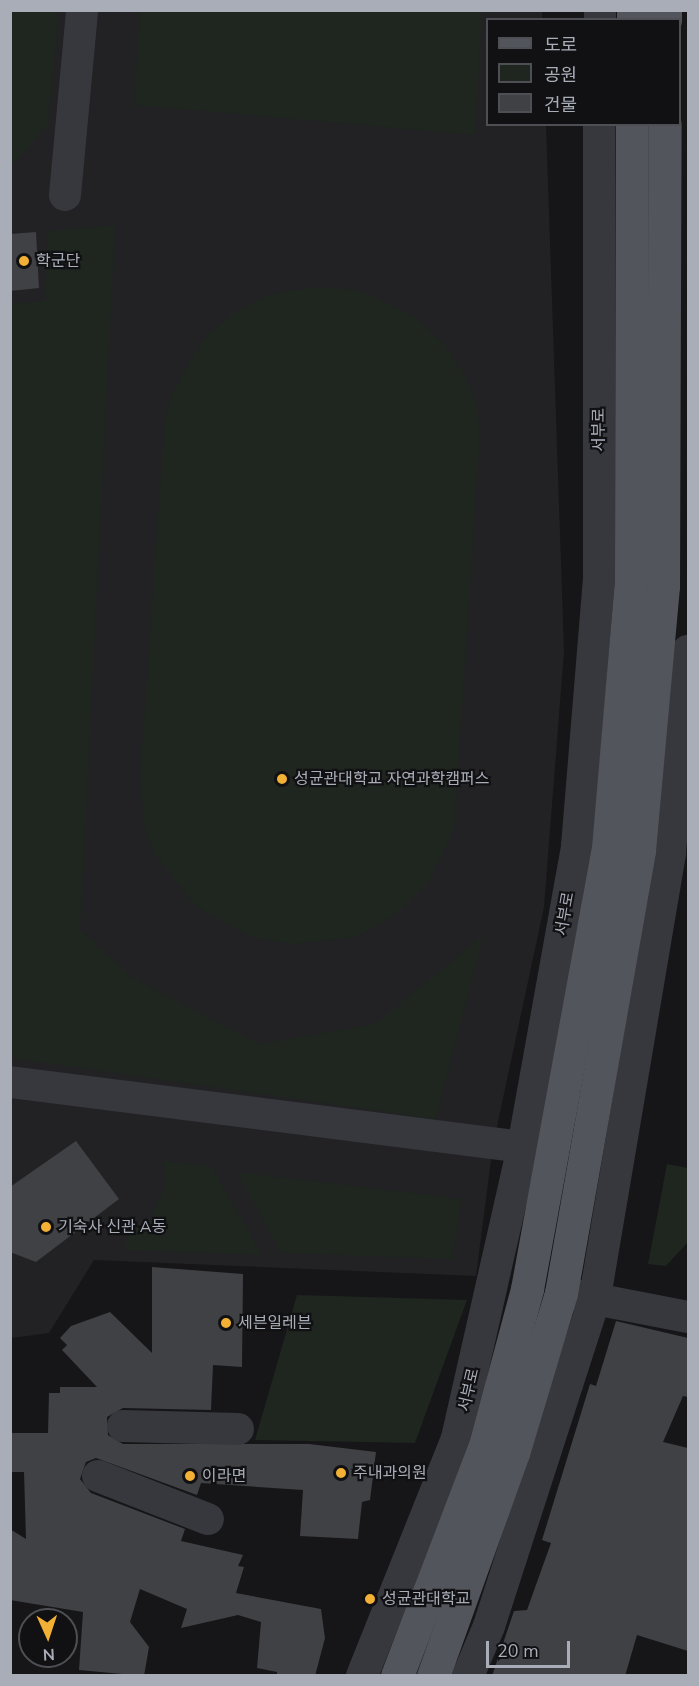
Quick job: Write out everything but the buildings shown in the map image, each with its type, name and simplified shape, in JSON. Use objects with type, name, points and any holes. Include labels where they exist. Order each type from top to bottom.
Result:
[{"type":"main road","name":"서부로","points":[[397,1676],[485,1446],[527,1289],[608,848],[631,582],[632,126]]},
{"type":"main road","points":[[433,1676],[513,1453],[561,1293],[639,850],[663,586],[665,126]]},
{"type":"street","points":[[65,195],[82,10]]},
{"type":"street","name":"서부로","points":[[362,1676],[457,1438],[523,1147],[577,846],[599,577],[599,126]]},
{"type":"street","points":[[468,1676],[489,1626],[595,1297],[670,852],[688,651]]},
{"type":"street","points":[[10,1082],[523,1147]]},
{"type":"street","points":[[493,1285],[595,1297],[688,1317]]},
{"type":"street","points":[[123,1426],[238,1429]]},
{"type":"street","points":[[98,1476],[208,1519]]},
{"type":"shaded area","name":"성균관대학교 자연과학캠퍼스","points":[[10,11],[542,11],[542,18],[486,18],[486,126],[546,126],[564,651],[544,907],[493,1145],[476,1276],[94,1260],[49,1333],[11,1338]]},
{"type":"green space","points":[[11,10],[59,11],[48,125],[11,166]]},
{"type":"green space","points":[[140,11],[482,11],[475,135],[134,105]]},
{"type":"green space","points":[[115,225],[80,930],[133,978],[259,1044],[375,1024],[483,936],[436,1119],[11,1058],[11,304],[45,301],[48,231]]},
{"type":"green space","points":[[314,287],[358,290],[415,317],[443,343],[464,374],[476,402],[480,431],[454,830],[428,882],[396,914],[357,937],[291,944],[251,937],[194,905],[153,851],[145,830],[140,778],[165,415],[172,393],[203,340],[231,315],[268,295]]},
{"type":"green space","points":[[164,1161],[211,1166],[262,1255],[125,1250],[129,1231],[148,1224],[165,1187]]},
{"type":"green space","points":[[667,1164],[688,1168],[688,1242],[666,1266],[648,1264]]},
{"type":"green space","points":[[237,1172],[462,1199],[452,1259],[281,1253]]},
{"type":"green space","points":[[297,1295],[467,1300],[415,1443],[255,1440]]},
{"type":"place","name":"학군단","points":[[24,261]]},
{"type":"place","name":"성균관대학교 자연과학캠퍼스","points":[[282,779]]},
{"type":"place","name":"기숙사 신관 A동","points":[[46,1227]]},
{"type":"place","name":"세븐일레븐","points":[[226,1323]]},
{"type":"place","name":"주내과의원","points":[[341,1473]]},
{"type":"place","name":"이라면","points":[[190,1476]]},
{"type":"place","name":"성균관대학교","points":[[370,1599]]}]
